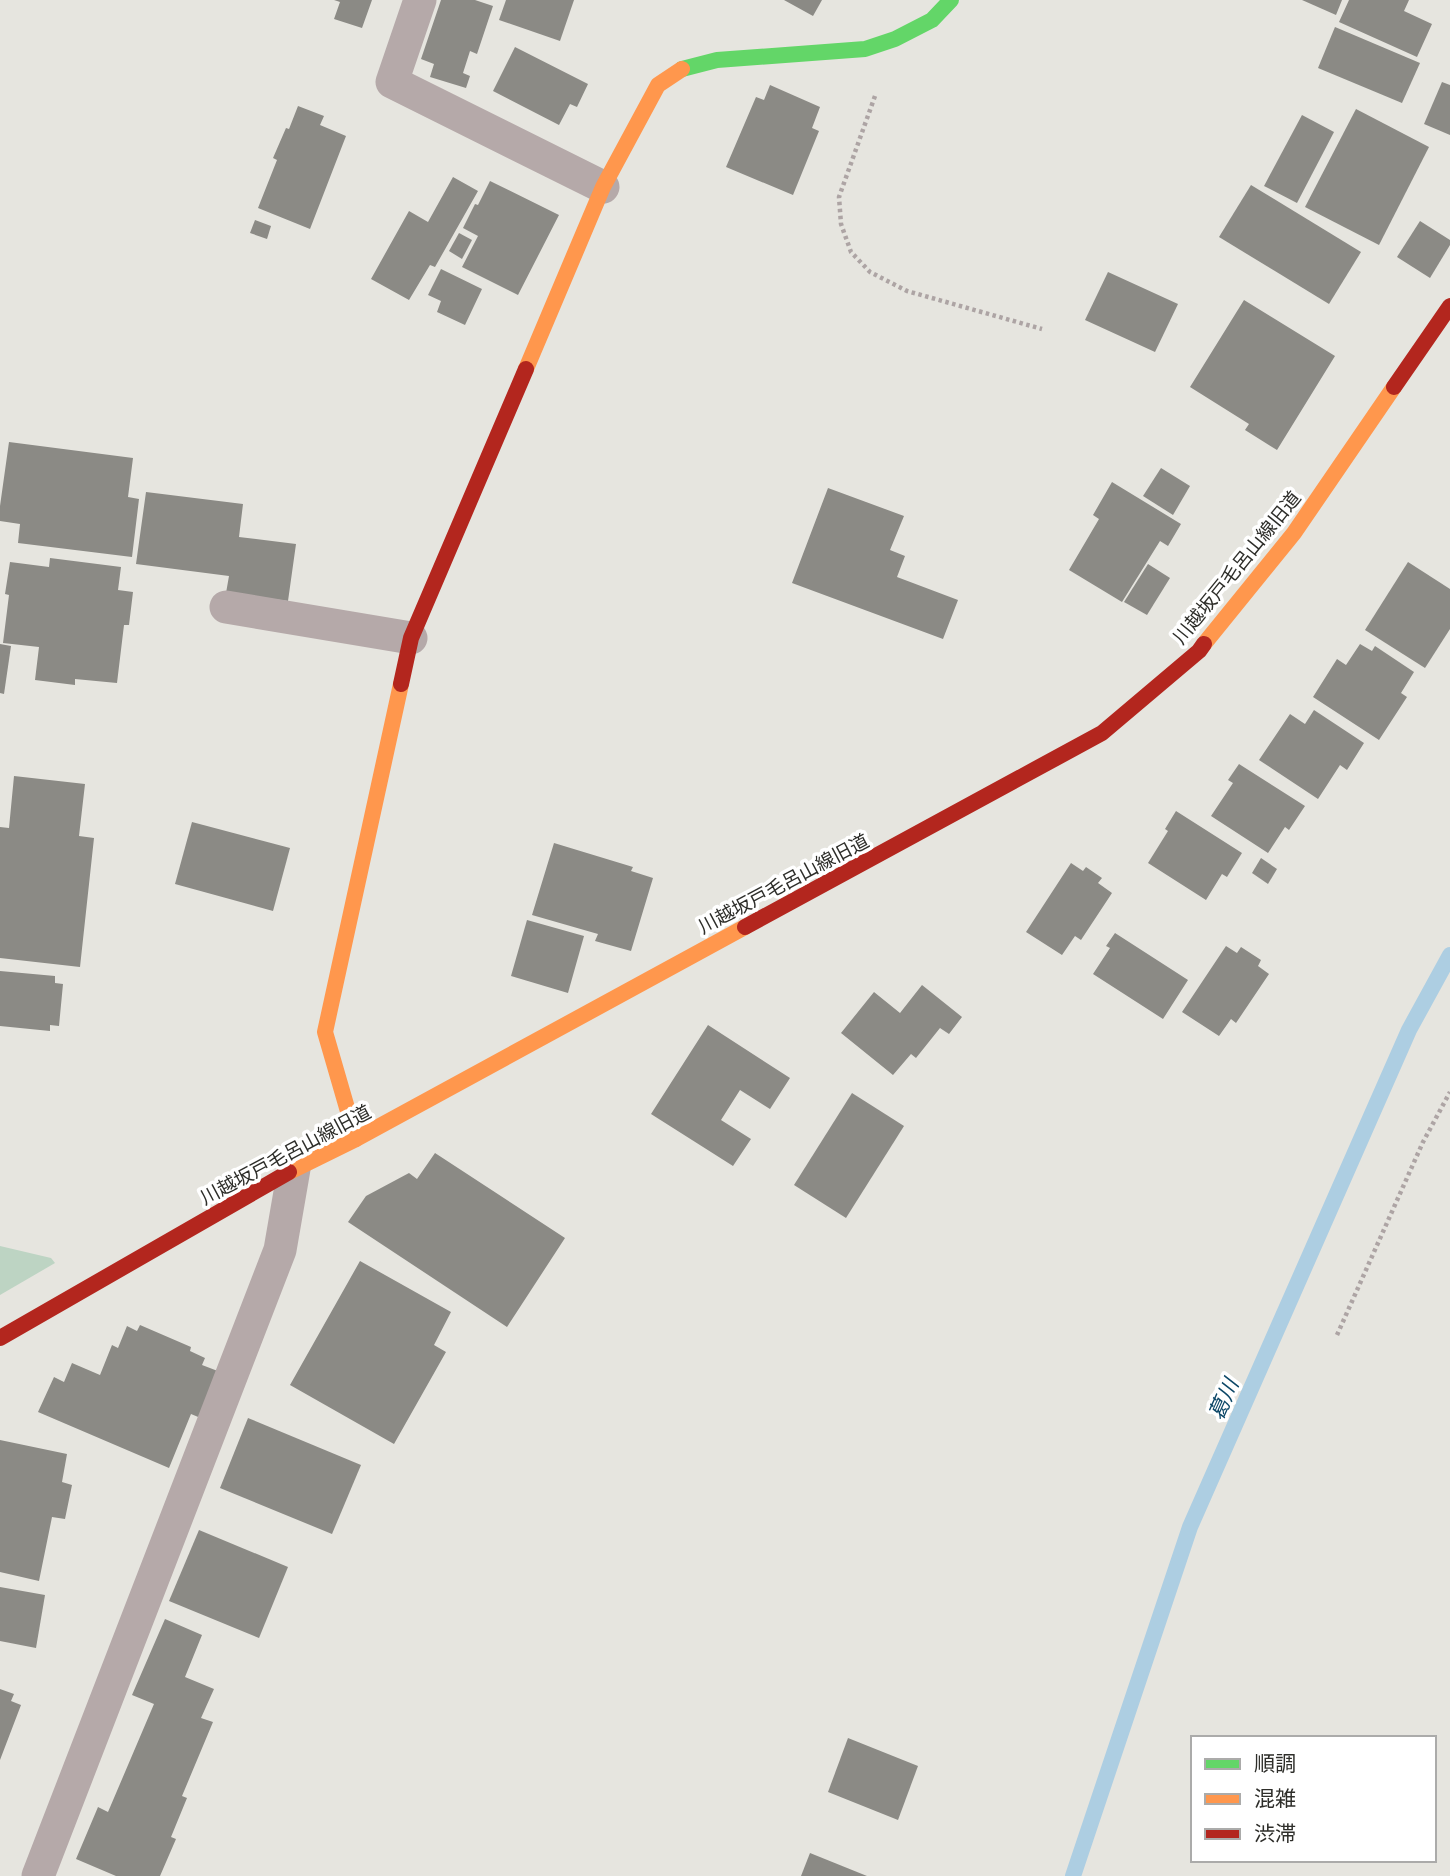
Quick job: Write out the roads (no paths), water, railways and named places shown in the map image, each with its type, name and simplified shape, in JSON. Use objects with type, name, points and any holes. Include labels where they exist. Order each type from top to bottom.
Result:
[{"type":"street","points":[[356,1139],[325,1032],[411,638],[603,187],[658,85],[682,69],[717,60],[866,49],[895,39],[932,20],[951,0]]},
{"type":"street","name":"川越坂戸毛呂山線旧道","points":[[0,1338],[294,1169],[356,1139],[1101,733],[1199,651],[1208,640],[1294,534],[1450,306]]},
{"type":"lane","points":[[420,0],[392,82],[603,187]]},
{"type":"lane","points":[[226,607],[411,638]]},
{"type":"lane","points":[[38,1876],[279,1250],[294,1169]]},
{"type":"waterway","name":"葛川","points":[[1073,1876],[1190,1527],[1409,1030],[1450,955]]}]
